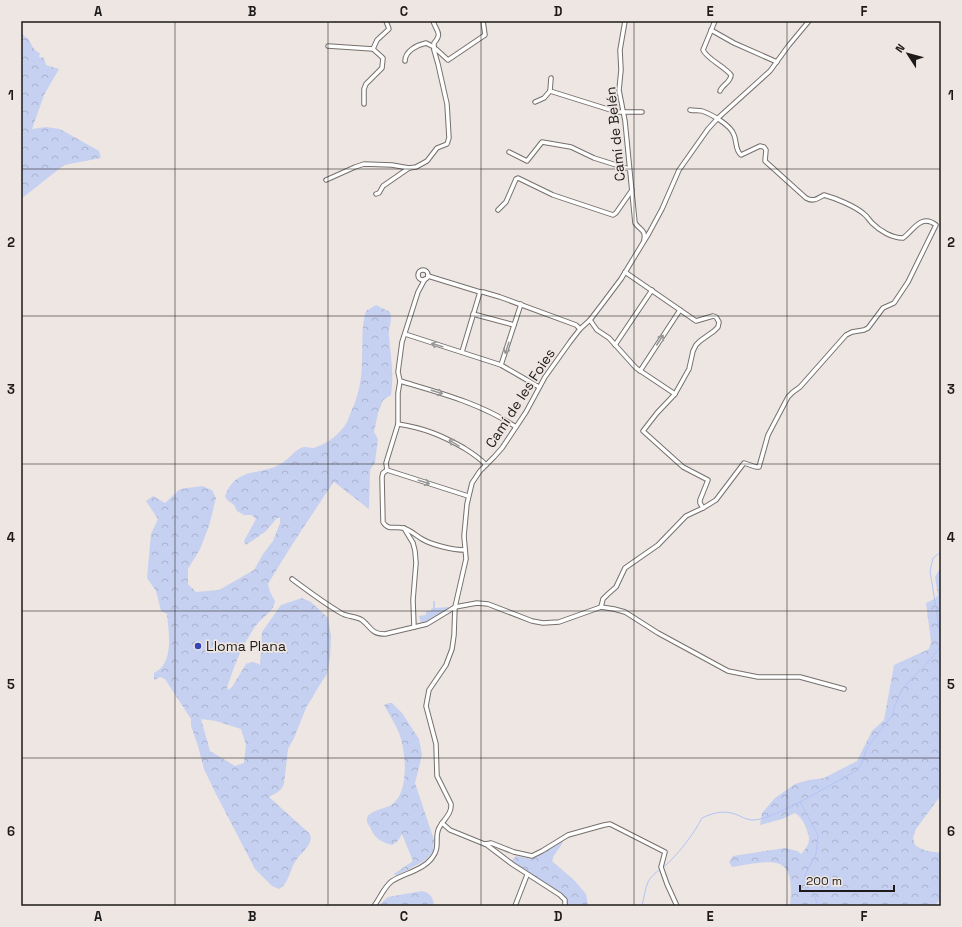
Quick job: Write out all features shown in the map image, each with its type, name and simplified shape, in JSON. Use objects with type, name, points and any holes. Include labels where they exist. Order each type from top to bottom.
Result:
[{"type":"street","points":[[373,49],[377,40],[388,29],[386,21]]},
{"type":"street","points":[[326,180],[364,164],[392,165],[409,168],[416,167],[424,163],[434,150],[448,144],[447,104],[434,53],[434,42],[439,37],[439,33],[433,21]]},
{"type":"street","points":[[404,61],[407,53],[426,44],[436,48],[448,60],[485,35],[483,21]]},
{"type":"street","name":"Camí de Belén","points":[[625,21],[620,50],[621,70],[619,90],[624,113],[635,224],[645,234],[644,241]]},
{"type":"street","points":[[715,21],[703,47],[703,52],[721,64],[731,75],[730,79],[720,91]]},
{"type":"street","name":"Camí de les Foies","points":[[442,823],[451,807],[437,776],[436,744],[426,706],[429,690],[446,665],[450,654],[454,635],[455,607],[465,562],[465,513],[468,496],[475,478],[494,458],[516,427],[539,387],[580,329],[590,320],[621,279],[662,209],[679,170],[708,129],[718,118],[763,79],[809,21]]},
{"type":"street","points":[[711,30],[777,62]]},
{"type":"street","points":[[328,46],[373,49],[383,58],[382,68],[366,84],[364,89],[364,104]]},
{"type":"street","points":[[535,102],[544,98],[550,91],[552,78]]},
{"type":"street","points":[[550,91],[624,113],[642,112]]},
{"type":"street","points":[[601,607],[603,599],[616,587],[625,568],[658,545],[686,516],[716,500],[744,463],[756,468],[759,467],[768,435],[788,397],[800,387],[846,335],[868,328],[883,308],[894,303],[908,282],[936,225],[929,221],[924,221],[915,225],[903,238],[899,238],[891,236],[876,227],[864,214],[852,206],[824,195],[814,200],[810,200],[765,161],[766,150],[764,147],[760,146],[741,155],[738,152],[734,134],[718,118],[702,111],[690,110]]},
{"type":"street","points":[[509,152],[527,161],[542,142],[571,147],[594,158],[629,169]]},
{"type":"street","points":[[376,194],[379,193],[384,186],[409,168]]},
{"type":"street","points":[[498,210],[506,202],[518,178],[553,195],[611,215],[616,213],[632,190]]},
{"type":"street","points":[[418,292],[428,273],[424,270],[419,272],[418,292],[405,334],[398,372],[400,381],[398,392],[398,424],[386,463],[387,470],[382,477],[383,522],[385,526],[389,528],[404,528],[413,532],[424,540],[457,550],[465,550]]},
{"type":"street","points":[[625,272],[696,321],[713,316],[716,317],[719,322],[718,327],[714,331],[696,345],[689,369],[675,394],[643,431],[683,467],[708,480],[700,500],[703,508]]},
{"type":"street","points":[[418,277],[422,280],[426,278],[483,292],[521,304],[576,325],[580,329]]},
{"type":"street","points":[[615,345],[652,290]]},
{"type":"street","points":[[462,352],[480,292]]},
{"type":"street","points":[[501,365],[521,304]]},
{"type":"street","points":[[640,371],[680,310]]},
{"type":"street","points":[[473,314],[514,325]]},
{"type":"street","points":[[590,320],[597,330],[609,338],[640,371],[675,394]]},
{"type":"street","points":[[405,334],[501,365],[539,387]]},
{"type":"street","points":[[400,381],[446,394],[478,406],[496,414],[516,427]]},
{"type":"street","points":[[398,424],[423,428],[437,434],[482,459],[486,465]]},
{"type":"street","points":[[387,470],[468,496]]},
{"type":"street","points":[[404,528],[413,543],[415,551],[416,562],[413,600],[414,627]]},
{"type":"street","points":[[292,579],[314,596],[339,612],[363,620],[376,633],[385,634],[429,623],[455,607],[478,603],[488,604],[532,621],[552,623],[559,622],[601,607],[625,612],[645,625],[728,671],[758,677],[800,677],[844,689]]},
{"type":"street","points":[[374,906],[385,888],[391,882],[424,865],[433,857],[437,848],[438,831],[442,823],[450,830],[485,844],[527,874],[562,896],[565,900],[565,906]]},
{"type":"street","points":[[485,844],[491,843],[514,852],[534,856],[568,835],[610,824],[664,852],[662,868],[667,884],[678,906]]},
{"type":"street","points":[[515,906],[527,874]]},
{"type":"green space","points":[[21,31],[24,36],[27,37],[34,49],[40,53],[39,57],[44,58],[46,65],[59,69],[44,95],[32,129],[46,127],[60,129],[99,151],[101,158],[64,165],[21,199]]},
{"type":"green space","points":[[376,305],[390,312],[391,319],[389,333],[392,373],[391,395],[383,400],[378,413],[374,432],[378,439],[375,462],[370,470],[369,509],[334,482],[295,540],[268,584],[275,601],[274,605],[271,611],[256,625],[243,646],[227,688],[228,690],[232,687],[246,664],[253,662],[260,665],[262,632],[281,605],[302,598],[311,602],[328,618],[331,636],[330,657],[327,674],[306,708],[288,749],[284,784],[278,792],[269,797],[310,834],[311,837],[308,846],[295,862],[285,884],[279,889],[272,886],[255,869],[215,792],[204,769],[191,726],[191,719],[165,679],[160,677],[154,680],[154,673],[165,663],[169,647],[169,630],[167,614],[161,611],[156,591],[147,578],[151,534],[158,519],[146,501],[153,496],[165,503],[180,489],[202,486],[212,490],[216,498],[209,526],[200,549],[188,569],[188,584],[196,592],[219,590],[254,570],[263,554],[273,541],[280,523],[280,518],[277,518],[266,531],[246,545],[244,541],[256,519],[252,515],[244,515],[237,511],[234,505],[227,500],[225,496],[230,486],[236,480],[250,473],[274,467],[285,461],[301,448],[313,448],[325,443],[333,438],[344,426],[354,406],[360,386],[363,329],[366,311]],"holes":[[[201,719],[216,721],[241,729],[246,745],[244,763],[235,766],[210,751]]]},
{"type":"green space","points":[[941,567],[941,795],[916,829],[913,838],[915,845],[922,849],[941,853],[941,898],[935,906],[790,906],[791,888],[789,876],[785,868],[779,864],[770,862],[732,867],[729,862],[733,856],[785,848],[797,851],[801,854],[806,848],[809,842],[809,835],[803,821],[795,813],[782,819],[760,825],[762,813],[775,798],[795,784],[824,778],[857,761],[872,731],[884,720],[894,665],[929,649],[931,642],[926,603],[936,598],[938,595],[935,577]]},
{"type":"green space","points":[[433,601],[435,601],[435,608],[449,607],[450,609],[429,622],[421,624],[419,616],[426,615],[426,611],[431,611],[433,608]]},
{"type":"green space","points":[[392,703],[402,713],[419,739],[422,755],[415,783],[434,840],[433,852],[424,861],[396,876],[394,874],[413,861],[402,834],[397,842],[392,845],[384,842],[378,839],[374,834],[367,820],[371,813],[391,805],[397,799],[404,782],[405,760],[401,741],[394,722],[384,705]]},
{"type":"green space","points":[[563,840],[552,861],[575,881],[586,894],[588,906],[567,906],[568,901],[558,891],[511,862],[516,856],[532,859]]},
{"type":"green space","points":[[422,891],[431,896],[434,906],[378,906],[388,897]]},
{"type":"waterway","points":[[817,906],[813,892],[806,890],[805,875],[816,854],[818,835],[800,802],[856,771],[862,763],[866,750],[892,716],[895,705],[903,688],[938,650],[941,642],[930,571],[933,558],[941,552]]},
{"type":"waterway","points":[[642,906],[646,888],[650,879],[681,849],[695,831],[702,818],[714,813],[727,812],[753,820],[764,818],[800,802]]},
{"type":"place","name":"Lloma Plana","points":[[198,646]]}]
